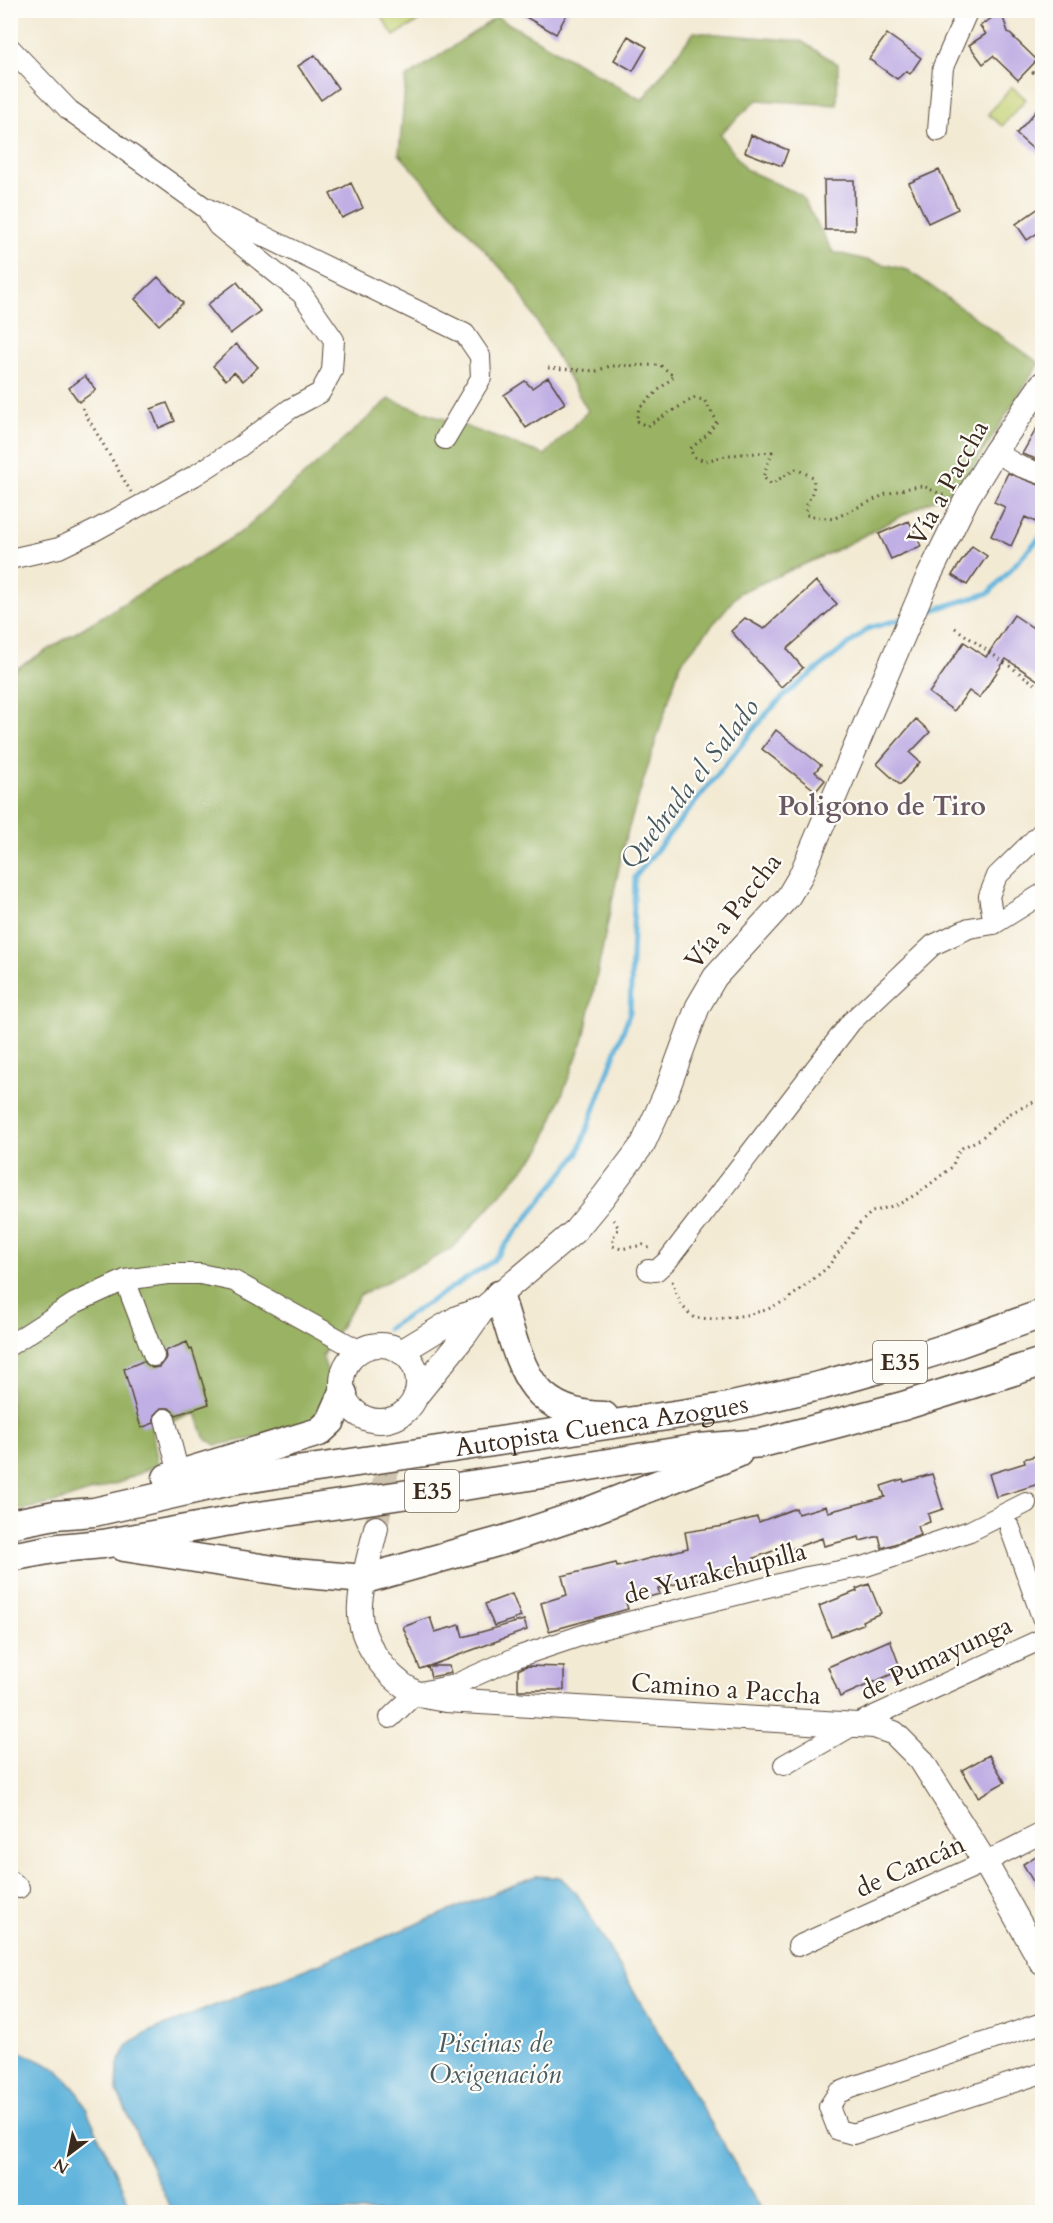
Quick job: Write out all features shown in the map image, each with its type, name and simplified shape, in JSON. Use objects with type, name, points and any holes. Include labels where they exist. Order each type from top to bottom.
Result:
[{"type":"highway","points":[[492,1302],[523,1371],[541,1395],[567,1411],[582,1416],[669,1416]]},
{"type":"highway","name":"Autopista Cuenca Azogues","points":[[10,1524],[55,1515],[94,1512],[226,1482],[709,1411],[823,1385],[937,1351],[1042,1314]]},
{"type":"highway","name":"Autopista Cuenca Azogues","points":[[10,1557],[699,1448],[762,1443],[903,1406],[1042,1362]]},
{"type":"highway","points":[[55,1515],[179,1474],[319,1432],[331,1421],[344,1394]]},
{"type":"highway","points":[[103,1544],[294,1573],[365,1579],[504,1540],[582,1514],[762,1443]]},
{"type":"main road","name":"Vía a Paccha","points":[[416,1397],[492,1302],[574,1231],[603,1197],[642,1144],[666,1093],[691,1022],[715,977],[788,897],[801,875],[912,616],[967,498],[994,452],[1042,384]]},
{"type":"main road","name":"Vía a Paccha","points":[[401,1352],[457,1318],[492,1302]]},
{"type":"main road","points":[[380,1346],[391,1347],[401,1352],[416,1372],[418,1384],[416,1397],[401,1415],[392,1432],[379,1421],[357,1414],[349,1405],[342,1382],[344,1370],[350,1359],[360,1352],[380,1346]]},
{"type":"main road","name":"Camino a Paccha","points":[[376,1528],[359,1607],[363,1626],[375,1656],[393,1677],[416,1693],[446,1700],[874,1726],[894,1733],[921,1760],[985,1862],[1042,1963]]},
{"type":"street","points":[[938,131],[943,67],[969,10]]},
{"type":"street","points":[[10,48],[69,110],[204,207],[465,334],[480,356],[481,378],[445,439]]},
{"type":"street","points":[[10,559],[59,548],[139,506],[194,476],[238,448],[290,409],[320,393],[332,371],[333,340],[302,294],[218,226],[204,207]]},
{"type":"street","points":[[994,452],[1019,466],[1042,474]]},
{"type":"street","points":[[994,924],[989,896],[997,876],[1042,832]]},
{"type":"street","points":[[648,1270],[656,1271],[669,1260],[851,1022],[933,945],[969,927],[994,924],[1042,894]]},
{"type":"street","points":[[10,1345],[75,1303],[125,1280],[167,1274],[200,1274],[234,1281],[360,1352]]},
{"type":"street","points":[[125,1280],[154,1356]]},
{"type":"street","points":[[165,1419],[179,1474]]},
{"type":"street","name":"de Yurakchupilla","points":[[416,1693],[454,1685],[517,1657],[601,1629],[807,1577],[866,1566],[970,1531],[1026,1503]]},
{"type":"street","points":[[1010,1528],[1042,1617]]},
{"type":"street","name":"de Pumayunga","points":[[784,1765],[852,1726],[1042,1639]]},
{"type":"street","points":[[390,1718],[416,1693]]},
{"type":"street","name":"de Cancán","points":[[798,1946],[985,1862],[1042,1833]]},
{"type":"street","points":[[1042,2023],[850,2088],[838,2093],[829,2107],[838,2130],[853,2134],[1042,2073]]},
{"type":"path","points":[[1032,72],[1042,79]]},
{"type":"path","points":[[548,368],[596,371],[610,366],[660,365],[674,376],[639,408],[636,421],[647,426],[694,398],[704,400],[717,422],[708,434],[690,448],[694,457],[705,461],[730,455],[772,452],[764,477],[771,484],[796,469],[813,477],[815,487],[805,505],[806,515],[833,519],[886,494],[913,487],[923,486],[942,495],[967,498]]},
{"type":"path","points":[[82,408],[139,506]]},
{"type":"path","points":[[955,628],[1038,686]]},
{"type":"path","points":[[608,1222],[614,1219],[619,1228],[613,1237],[613,1246],[621,1249],[643,1245],[669,1260],[671,1279],[681,1305],[694,1318],[730,1318],[766,1310],[787,1300],[827,1268],[860,1223],[872,1212],[899,1204],[920,1192],[952,1167],[962,1148],[980,1139],[1011,1113],[1042,1098]]},
{"type":"green space","points":[[378,11],[424,11],[427,16],[394,36]]},
{"type":"green space","points":[[497,17],[642,100],[694,32],[801,41],[838,64],[837,105],[757,100],[720,134],[745,169],[801,195],[833,252],[908,270],[1039,363],[962,485],[834,551],[739,593],[680,664],[624,843],[584,1038],[541,1149],[452,1249],[360,1295],[322,1356],[328,1374],[329,1387],[318,1418],[268,1436],[216,1445],[204,1437],[196,1413],[152,1430],[158,1464],[118,1483],[54,1503],[11,1512],[11,672],[241,532],[389,399],[545,455],[588,411],[515,284],[399,154],[406,78]]},
{"type":"green space","points":[[1012,87],[1026,99],[1002,126],[988,114]]},
{"type":"water","name":"Piscinas de Oxigenación","points":[[536,1876],[561,1878],[577,1894],[763,2212],[172,2212],[117,2091],[118,2065],[127,2046],[147,2033]]},
{"type":"water","points":[[11,2047],[57,2069],[80,2095],[133,2212],[11,2212]]},
{"type":"building","points":[[513,10],[569,10],[556,34]]},
{"type":"building","points":[[1001,12],[1008,32],[1037,60],[1018,80],[993,56],[983,64],[969,45],[986,34],[980,26]]},
{"type":"building","points":[[887,34],[921,58],[910,74],[906,71],[897,79],[869,59]]},
{"type":"building","points":[[628,36],[647,47],[633,71],[614,60]]},
{"type":"building","points":[[315,55],[338,88],[321,100],[298,66]]},
{"type":"building","points":[[1042,104],[1042,157],[1016,134]]},
{"type":"building","points":[[751,135],[788,150],[782,166],[745,152]]},
{"type":"building","points":[[939,170],[958,209],[928,223],[909,183]]},
{"type":"building","points":[[824,180],[854,180],[855,230],[825,230]]},
{"type":"building","points":[[351,183],[363,208],[342,218],[330,194]]},
{"type":"building","points":[[1042,206],[1042,230],[1027,240],[1016,224]]},
{"type":"building","points":[[158,277],[183,303],[159,325],[135,299]]},
{"type":"building","points":[[237,282],[260,311],[230,334],[207,305]]},
{"type":"building","points":[[236,344],[258,367],[243,381],[234,372],[226,380],[213,366]]},
{"type":"building","points":[[85,376],[96,390],[79,402],[69,388]]},
{"type":"building","points":[[548,377],[565,403],[526,428],[504,395],[525,381],[532,388]]},
{"type":"building","points":[[167,403],[175,421],[159,428],[151,409]]},
{"type":"building","points":[[1042,419],[1042,461],[1022,454]]},
{"type":"building","points":[[1008,473],[1042,486],[1042,525],[1025,517],[1011,546],[991,536],[1005,507],[994,502]]},
{"type":"building","points":[[909,521],[921,546],[891,559],[879,534]]},
{"type":"building","points":[[972,546],[987,556],[967,585],[952,575]]},
{"type":"building","points":[[816,581],[837,604],[787,649],[803,668],[781,687],[731,631],[745,618],[764,629]]},
{"type":"building","points":[[1014,615],[1042,634],[1042,683],[1006,659],[979,698],[969,691],[954,711],[929,693],[964,642],[986,657]]},
{"type":"building","points":[[916,719],[930,732],[910,753],[920,762],[900,785],[877,764]]},
{"type":"building","name":"Poligono de Tiro","points":[[776,730],[821,765],[815,772],[825,780],[816,791],[762,749]]},
{"type":"building","points":[[187,1342],[190,1350],[192,1349],[209,1404],[176,1415],[169,1408],[161,1408],[154,1415],[154,1423],[141,1428],[124,1369],[143,1361],[152,1368],[159,1367],[166,1358],[165,1351]]},
{"type":"building","points":[[1042,1454],[1042,1483],[996,1497],[989,1474],[1025,1463],[1024,1459]]},
{"type":"building","points":[[932,1474],[943,1509],[928,1514],[930,1522],[918,1526],[921,1535],[882,1548],[879,1536],[860,1541],[859,1537],[824,1546],[822,1538],[786,1551],[784,1547],[754,1558],[755,1564],[722,1573],[722,1575],[686,1581],[658,1589],[660,1594],[626,1603],[628,1609],[549,1631],[541,1603],[567,1595],[562,1576],[616,1563],[617,1567],[688,1548],[685,1532],[724,1526],[757,1517],[759,1522],[796,1508],[798,1514],[826,1506],[828,1512],[885,1497],[881,1486]]},
{"type":"building","points":[[869,1584],[881,1613],[862,1621],[863,1624],[831,1636],[819,1606]]},
{"type":"building","points":[[512,1594],[521,1617],[494,1626],[485,1604]]},
{"type":"building","points":[[430,1617],[435,1632],[460,1625],[463,1637],[524,1620],[527,1630],[429,1666],[449,1666],[451,1673],[431,1677],[428,1666],[420,1669],[403,1627]]},
{"type":"building","points":[[890,1640],[901,1670],[840,1697],[828,1667]]},
{"type":"building","points":[[526,1666],[564,1667],[564,1690],[518,1690],[518,1670]]},
{"type":"building","points":[[989,1755],[1005,1782],[978,1797],[962,1770]]},
{"type":"building","points":[[1042,1852],[1042,1897],[1023,1864]]},
{"type":"waterway","name":"Quebrada el Salado","points":[[919,614],[989,593],[1042,535]]},
{"type":"waterway","name":"Quebrada el Salado","points":[[387,1329],[492,1262],[578,1154],[630,1012],[635,877],[767,713],[786,694],[869,628],[902,619]]},
{"type":"tunnel","points":[[376,1528],[392,1443]]},
{"type":"district","name":"Poligono de Tiro","points":[[882,806]]}]
